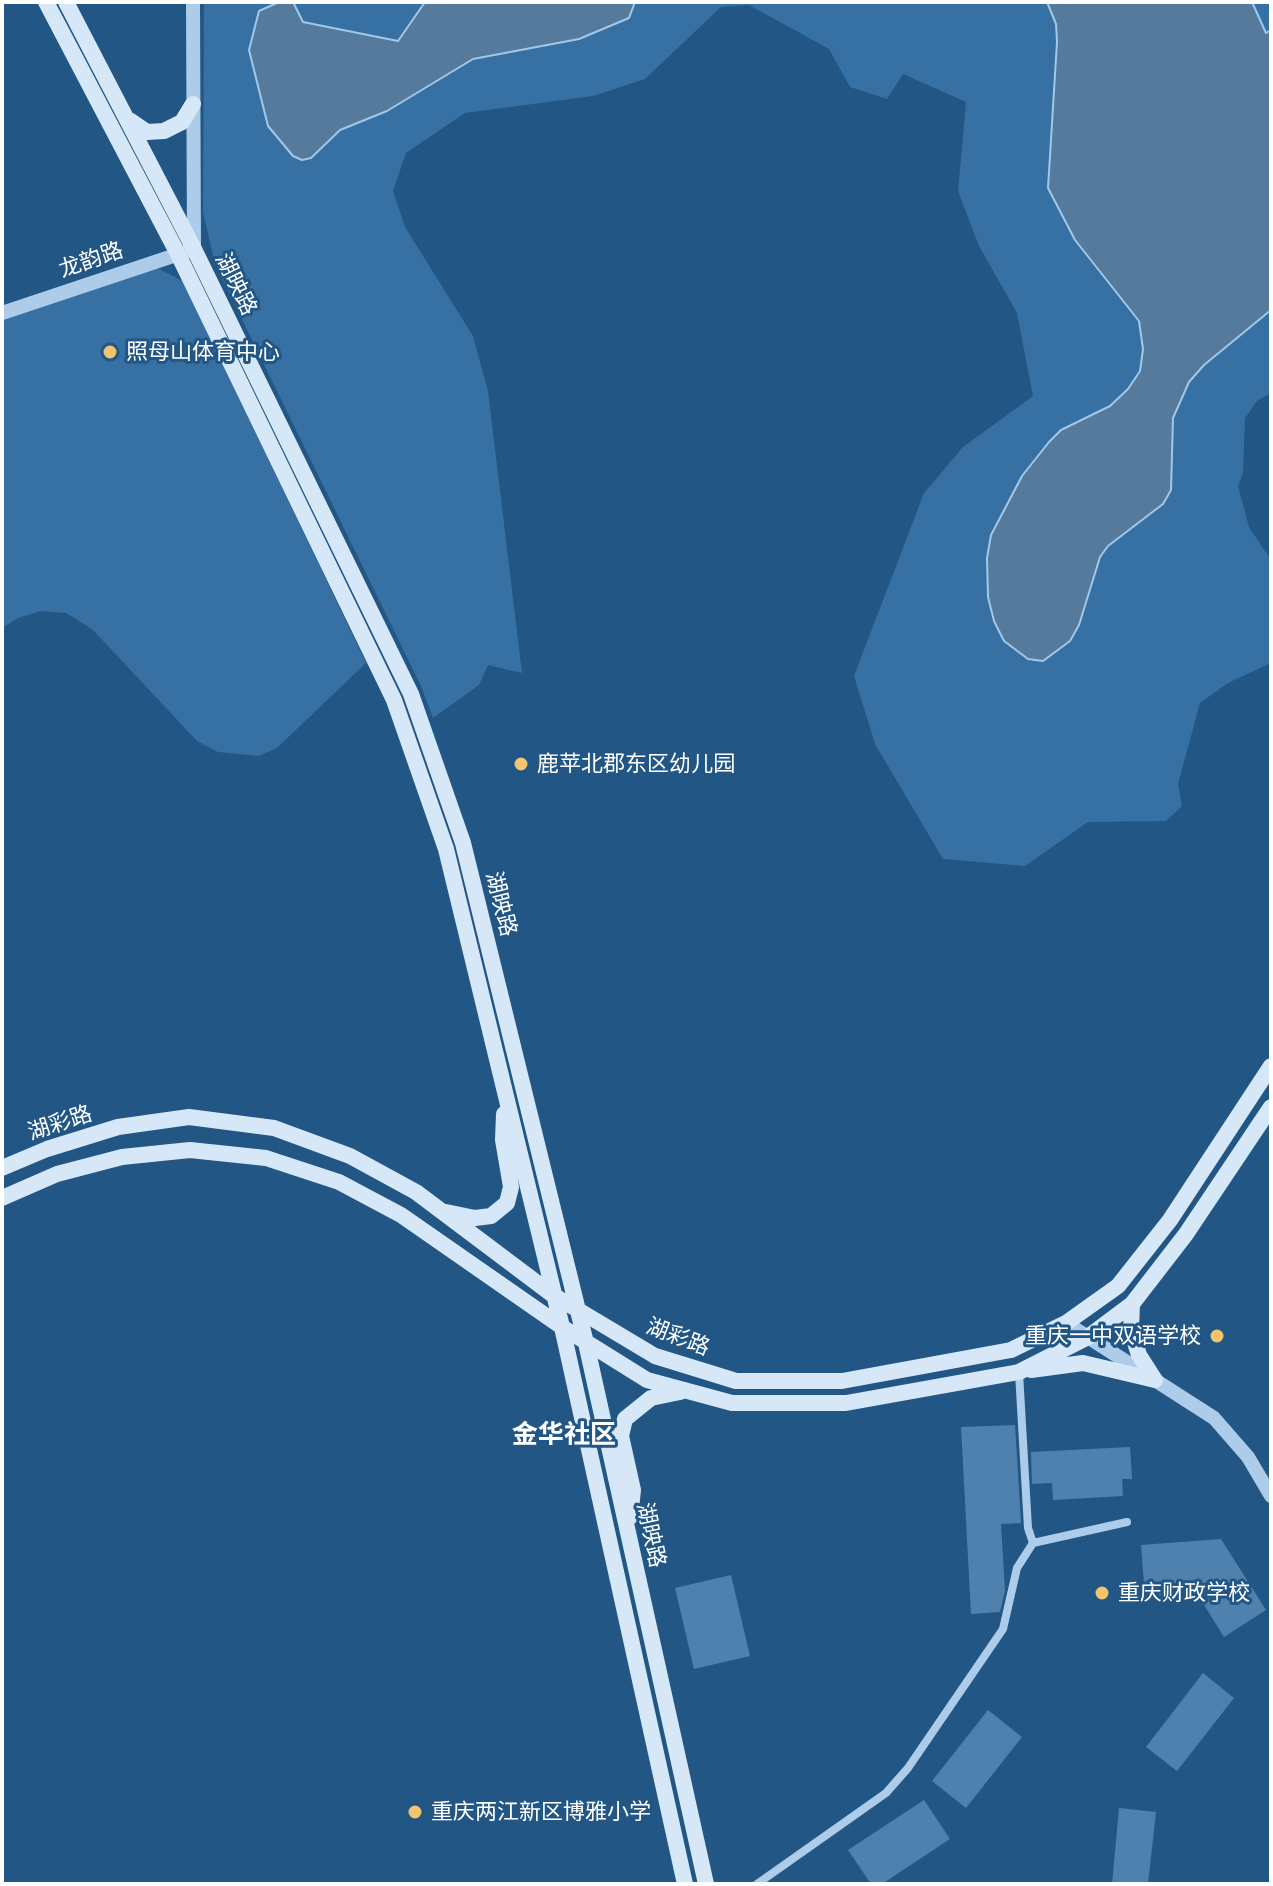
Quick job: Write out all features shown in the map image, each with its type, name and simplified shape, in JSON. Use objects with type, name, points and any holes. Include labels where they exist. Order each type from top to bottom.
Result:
[{"type":"main road","name":"湖映路","points":[[46,2],[178,254],[394,700],[446,849],[562,1327],[685,1884]]},
{"type":"main road","name":"湖映路","points":[[66,2],[194,249],[411,694],[463,843],[579,1312],[706,1884]]},
{"type":"main road","points":[[127,119],[147,132],[164,131],[182,122],[193,104]]},
{"type":"main road","name":"湖彩路","points":[[2,1168],[47,1149],[118,1127],[189,1117],[274,1128],[337,1151],[416,1192],[553,1295],[655,1356],[736,1381],[858,1378],[1011,1350],[1066,1323],[1118,1286],[1170,1220],[1271,1066]]},
{"type":"main road","points":[[439,1210],[475,1218],[491,1216],[507,1203],[511,1187],[503,1140],[505,1092]]},
{"type":"main road","points":[[1019,1372],[1088,1337],[1132,1304],[1186,1234],[1271,1107]]},
{"type":"main road","points":[[2,1198],[57,1174],[122,1157],[190,1150],[266,1158],[339,1182],[401,1215],[562,1327],[647,1380],[732,1403],[846,1403],[1083,1363],[1155,1380]]},
{"type":"main road","points":[[1132,1304],[1131,1330],[1139,1355],[1155,1380]]},
{"type":"main road","points":[[628,1531],[633,1490],[621,1436],[625,1419],[651,1398],[687,1391]]},
{"type":"street","points":[[193,2],[194,249]]},
{"type":"street","name":"龙韵路","points":[[2,313],[194,249]]},
{"type":"street","points":[[1066,1323],[1214,1418],[1248,1457],[1271,1496]]},
{"type":"street","points":[[1019,1372],[1028,1528],[1033,1543]]},
{"type":"street","points":[[757,1884],[886,1793],[908,1768],[1003,1629],[1017,1568],[1033,1543],[1127,1522]]},
{"type":"shaded area","points":[[204,2],[1271,2],[1271,393],[1257,401],[1245,418],[1243,473],[1238,486],[1249,527],[1271,560],[1271,663],[1228,683],[1200,703],[1178,784],[1182,806],[1166,821],[1088,822],[1025,866],[943,859],[875,744],[854,676],[924,493],[963,447],[1033,396],[1017,313],[979,246],[958,191],[966,102],[903,74],[887,99],[850,87],[829,49],[749,5],[721,7],[645,79],[593,96],[465,113],[406,153],[393,191],[405,227],[473,336],[488,391],[522,673],[488,665],[479,685],[433,718],[421,686],[215,264],[203,212]]},
{"type":"shaded area","points":[[279,2],[293,2],[303,22],[398,41],[425,2],[635,2],[629,18],[579,39],[473,59],[387,111],[340,130],[311,158],[302,160],[293,156],[268,126],[249,50],[259,11]]},
{"type":"shaded area","points":[[1047,2],[1252,2],[1266,33],[1271,30],[1271,310],[1204,365],[1189,382],[1173,418],[1171,490],[1163,504],[1108,546],[1100,557],[1079,625],[1070,641],[1043,661],[1028,659],[1004,641],[994,621],[988,597],[987,558],[991,535],[1022,476],[1049,442],[1061,430],[1110,406],[1128,389],[1140,371],[1143,349],[1139,321],[1075,240],[1048,188],[1057,42],[1056,24]]},
{"type":"shaded area","points":[[157,268],[183,281],[366,663],[277,748],[259,756],[218,752],[197,741],[92,629],[66,613],[41,611],[18,618],[2,628],[2,320]]},
{"type":"building","points":[[1015,1425],[1021,1523],[1001,1524],[1005,1591],[1000,1612],[971,1614],[961,1427]]},
{"type":"building","points":[[1130,1447],[1132,1479],[1122,1479],[1123,1496],[1053,1500],[1052,1483],[1032,1484],[1031,1452]]},
{"type":"building","points":[[1221,1539],[1266,1610],[1224,1637],[1196,1592],[1145,1597],[1141,1545]]},
{"type":"building","points":[[731,1575],[750,1656],[694,1669],[675,1588]]},
{"type":"building","points":[[1203,1673],[1234,1698],[1177,1771],[1146,1747]]},
{"type":"building","points":[[988,1710],[1022,1737],[966,1808],[932,1781]]},
{"type":"building","points":[[924,1800],[950,1839],[882,1884],[871,1884],[848,1850]]},
{"type":"building","points":[[1119,1808],[1156,1812],[1148,1884],[1112,1884]]},
{"type":"place","name":"照母山体育中心","points":[[110,352]]},
{"type":"place","name":"鹿苹北郡东区幼儿园","points":[[521,764]]},
{"type":"place","name":"重庆一中双语学校","points":[[1217,1336]]},
{"type":"place","name":"重庆财政学校","points":[[1102,1593]]},
{"type":"place","name":"重庆两江新区博雅小学","points":[[415,1812]]},
{"type":"district","name":"金华社区","points":[[564,1435]]}]
